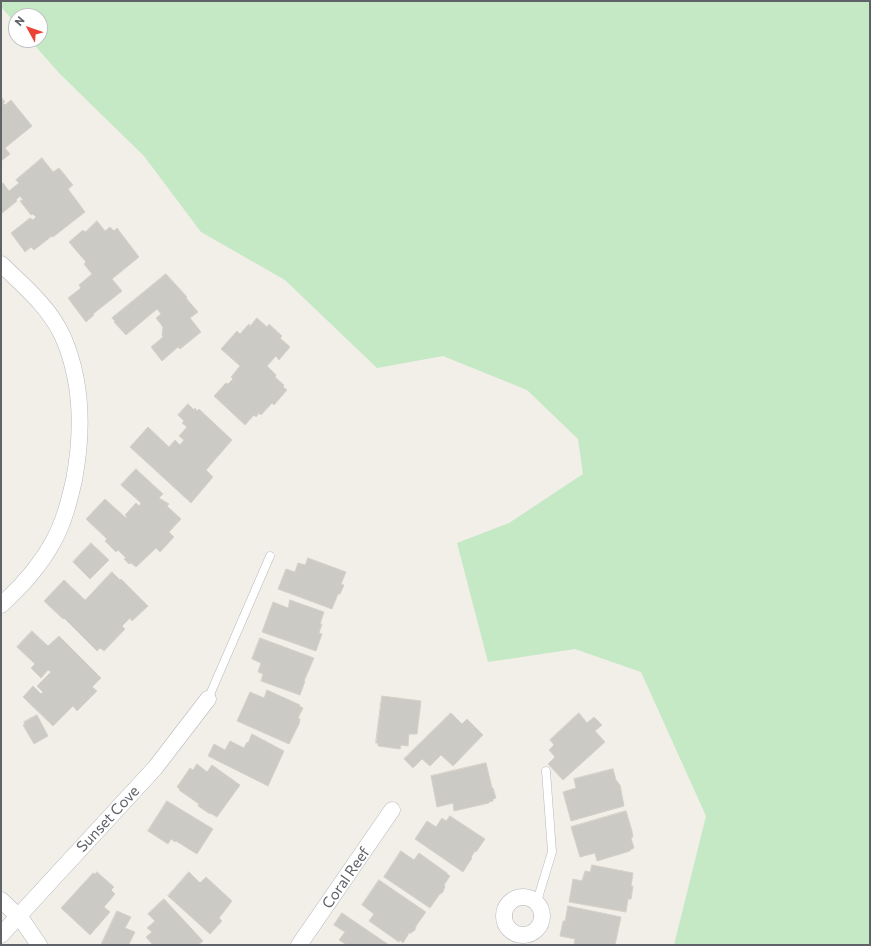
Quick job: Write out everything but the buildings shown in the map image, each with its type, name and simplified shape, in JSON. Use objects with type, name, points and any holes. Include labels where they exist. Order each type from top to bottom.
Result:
[{"type":"street","points":[[1,264],[33,294],[63,336],[70,354],[77,380],[81,422],[76,470],[68,508],[53,543],[38,565],[15,592],[1,605]]},
{"type":"street","name":"Sunset Cove","points":[[1,935],[155,768],[208,699]]},
{"type":"street","name":"Coral Reef","points":[[299,945],[392,810]]},
{"type":"street","points":[[524,896],[537,902],[542,914],[539,927],[528,935],[511,939],[505,924],[504,911],[512,900],[524,896]]},
{"type":"street","points":[[1,900],[18,916],[39,945]]},
{"type":"lane","points":[[208,699],[270,556]]},
{"type":"lane","points":[[537,902],[552,852],[546,771]]},
{"type":"green space","points":[[1,1],[870,1],[870,945],[674,945],[706,816],[641,672],[575,649],[488,662],[457,543],[509,523],[583,474],[578,439],[527,390],[443,356],[377,368],[285,280],[201,232],[144,156],[59,73],[37,48],[48,48],[48,8],[8,8],[8,15],[1,7]]}]
